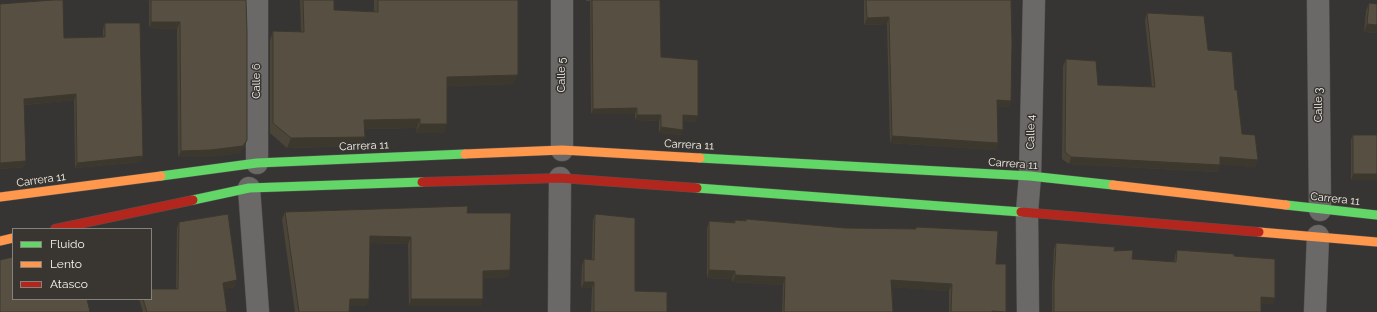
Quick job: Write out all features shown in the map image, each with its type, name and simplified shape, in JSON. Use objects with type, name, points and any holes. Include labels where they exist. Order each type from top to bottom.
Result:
[{"type":"main road","name":"Carrera 11","points":[[0,197],[257,163],[562,150],[1030,176],[1320,210],[1377,215]]},
{"type":"main road","points":[[60,228],[249,188],[560,178],[1027,212],[1377,242]]},
{"type":"main road","points":[[0,241],[12,238]]},
{"type":"street","name":"Calle 6","points":[[257,0],[257,163]]},
{"type":"street","name":"Calle 5","points":[[562,0],[562,150]]},
{"type":"street","name":"Calle 4","points":[[1028,312],[1027,212],[1030,176],[1034,0]]},
{"type":"street","name":"Calle 3","points":[[1318,0],[1320,210]]},
{"type":"street","points":[[559,312],[560,178]]},
{"type":"street","points":[[249,188],[258,312]]},
{"type":"street","points":[[1315,312],[1318,236]]},
{"type":"building","points":[[63,0],[64,38],[105,37],[105,23],[140,23],[143,156],[77,163],[76,94],[24,99],[26,161],[0,163],[0,4]]},
{"type":"building","points":[[151,0],[246,0],[247,140],[243,146],[210,150],[181,151],[180,22],[151,22]]},
{"type":"building","points":[[303,0],[334,0],[334,10],[378,12],[378,0],[518,0],[518,75],[447,77],[447,124],[420,124],[420,119],[364,120],[365,137],[291,138],[273,123],[273,31],[304,32]]},
{"type":"building","points":[[592,0],[660,0],[661,57],[698,60],[698,116],[683,115],[683,130],[661,127],[661,115],[637,115],[637,108],[593,109]]},
{"type":"building","points":[[866,0],[1011,0],[1011,101],[997,100],[998,143],[892,136],[889,17],[867,18]]},
{"type":"building","points":[[1369,3],[1377,4],[1377,25],[1367,24]]},
{"type":"building","points":[[1147,13],[1204,16],[1208,50],[1232,52],[1235,90],[1237,90],[1242,134],[1255,135],[1258,160],[1220,157],[1220,165],[1071,157],[1065,152],[1066,59],[1096,61],[1098,85],[1155,87]]},
{"type":"building","points":[[1353,135],[1377,135],[1377,174],[1353,174]]},
{"type":"building","points":[[468,206],[467,213],[511,213],[510,270],[483,271],[483,299],[411,299],[411,237],[370,236],[369,299],[350,299],[349,312],[299,312],[285,212]]},
{"type":"building","points":[[228,214],[237,280],[223,283],[227,312],[147,312],[143,300],[152,300],[152,289],[178,289],[179,222]]},
{"type":"building","points":[[595,214],[635,218],[635,291],[667,292],[667,312],[594,312],[594,282],[584,282],[584,259],[594,260]]},
{"type":"building","points":[[746,219],[845,228],[916,229],[916,227],[998,231],[996,264],[1006,264],[1006,312],[951,312],[952,284],[891,280],[893,312],[784,312],[785,277],[735,275],[735,271],[709,270],[709,221],[735,223],[735,220],[746,221]]},
{"type":"building","points":[[1056,243],[1115,247],[1114,251],[1133,250],[1132,259],[1176,262],[1177,250],[1234,254],[1234,256],[1275,259],[1275,298],[1261,297],[1261,312],[1054,312]]},
{"type":"building","points":[[12,257],[12,300],[87,300],[90,312],[0,312],[0,260]]},
{"type":"traffic: fast","points":[[161,176],[257,163],[465,154]]},
{"type":"traffic: fast","points":[[700,158],[1030,176],[1113,185]]},
{"type":"traffic: fast","points":[[193,200],[249,188],[422,182]]},
{"type":"traffic: fast","points":[[697,188],[1021,212]]},
{"type":"traffic: fast","points":[[1286,205],[1377,215]]},
{"type":"traffic: slow","points":[[465,154],[562,150],[700,158]]},
{"type":"traffic: slow","points":[[0,197],[161,176]]},
{"type":"traffic: slow","points":[[1113,185],[1286,205]]},
{"type":"traffic: slow","points":[[1259,232],[1377,242]]},
{"type":"traffic: slow","points":[[0,241],[12,238]]},
{"type":"traffic: jam","points":[[422,182],[560,178],[697,188]]},
{"type":"traffic: jam","points":[[60,228],[193,200]]},
{"type":"traffic: jam","points":[[1021,212],[1259,232]]}]
